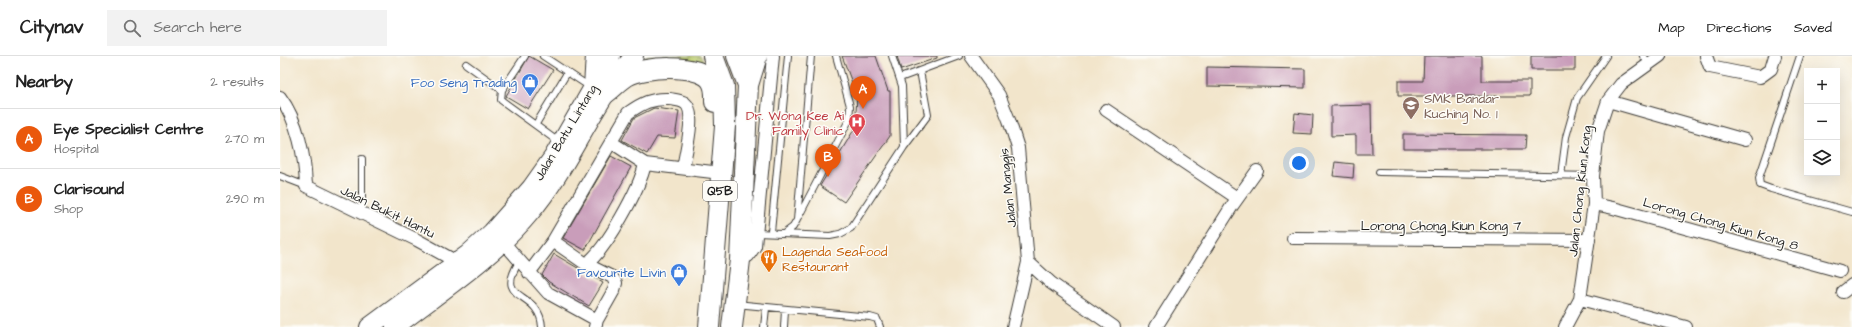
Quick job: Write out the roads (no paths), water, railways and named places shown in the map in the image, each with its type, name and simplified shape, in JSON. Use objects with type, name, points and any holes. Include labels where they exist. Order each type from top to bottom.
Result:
[{"type":"main road","points":[[596,56],[597,89],[628,75],[642,71],[676,68],[690,69],[701,73],[710,79],[714,87],[716,125],[722,154]]},
{"type":"main road","name":"Jalan Batu Lintang","points":[[395,327],[504,243],[531,212],[556,177],[611,56]]},
{"type":"main road","name":"Jalan Batu Lintang","points":[[369,327],[457,262],[492,232],[531,188],[597,89],[634,56]]},
{"type":"main road","name":"Q5B","points":[[709,327],[725,126],[724,86],[713,56]]},
{"type":"main road","points":[[737,56],[748,85]]},
{"type":"main road","points":[[732,327],[740,260],[750,212],[748,85],[757,56]]},
{"type":"street","points":[[740,260],[748,256],[755,246],[756,233],[750,212],[773,56]]},
{"type":"street","name":"Jalan Manggis","points":[[971,56],[999,95],[1018,148],[1028,262],[1013,327]]},
{"type":"street","name":"Jalan Chong Kiun Kong","points":[[1565,327],[1580,298],[1594,204],[1593,176],[1598,131],[1608,101],[1621,84],[1646,60],[1660,56]]},
{"type":"street","points":[[1706,56],[1710,67],[1760,77],[1771,69],[1774,56]]},
{"type":"street","points":[[280,97],[295,126],[305,170],[306,186]]},
{"type":"street","points":[[529,273],[553,241],[628,113],[644,102],[658,98],[678,100],[686,104],[690,110],[691,125],[683,168]]},
{"type":"street","points":[[1608,101],[1745,140]]},
{"type":"street","points":[[1106,110],[1237,198]]},
{"type":"street","points":[[611,142],[645,164],[721,173]]},
{"type":"street","points":[[586,264],[606,241],[635,193],[643,175],[645,164]]},
{"type":"street","points":[[1156,327],[1237,198],[1257,171]]},
{"type":"street","name":"Jalan Bukit Hantu","points":[[306,186],[362,215],[417,240],[457,262]]},
{"type":"street","name":"Lorong Chong Kiun Kong 8","points":[[1594,204],[1840,271]]},
{"type":"street","name":"Lorong Chong Kiun Kong 7","points":[[1293,238],[1589,240]]},
{"type":"street","points":[[504,243],[519,262],[548,293],[596,324],[614,290],[616,283],[612,278],[586,264],[553,241]]},
{"type":"street","points":[[1028,262],[1051,282],[1114,327]]},
{"type":"street","points":[[1580,298],[1686,327]]},
{"type":"lane","points":[[525,56],[502,90],[501,100],[536,124],[560,143]]},
{"type":"lane","points":[[543,56],[567,73],[597,89]]},
{"type":"lane","points":[[771,232],[788,56]]},
{"type":"lane","points":[[797,220],[811,56]]},
{"type":"lane","points":[[785,233],[793,227],[797,220],[849,120],[850,106],[836,56]]},
{"type":"lane","points":[[892,56],[900,78],[903,92],[904,147]]},
{"type":"lane","points":[[900,78],[920,71],[948,58],[959,56]]},
{"type":"lane","points":[[1561,175],[1566,137],[1577,98],[1606,56]]},
{"type":"lane","points":[[1800,56],[1759,178],[1759,183],[1760,185],[1771,189],[1852,212]]},
{"type":"lane","points":[[466,64],[502,90]]},
{"type":"lane","points":[[756,233],[771,232],[830,236],[840,234],[851,228],[904,147],[928,116],[920,71]]},
{"type":"lane","points":[[536,124],[567,73]]},
{"type":"lane","points":[[362,159],[362,215]]},
{"type":"lane","points":[[1379,172],[1593,176]]},
{"type":"lane","points":[[280,176],[306,186]]},
{"type":"lane","points":[[750,212],[772,213]]},
{"type":"lane","points":[[519,262],[513,271],[510,283],[511,289],[533,305],[539,315],[542,327]]},
{"type":"lane","points":[[735,304],[870,317],[877,319],[880,327]]},
{"type":"lane","points":[[764,327],[766,308]]},
{"type":"lane","points":[[784,327],[785,310]]},
{"type":"place","name":"Foo Seng Trading","points":[[530,97]]},
{"type":"place","name":"Eye Specialist Centre","points":[[863,109]]},
{"type":"place","name":"SMK Bandar Kuching No. 1","points":[[1411,120]]},
{"type":"place","name":"Dr. Wong Kee Ai Family Clinic","points":[[857,137]]},
{"type":"place","name":"Clarisound","points":[[828,177]]},
{"type":"place","name":"Lagenda Seafood Restaurant","points":[[769,273]]},
{"type":"place","name":"Favourite Livin","points":[[679,287]]}]
